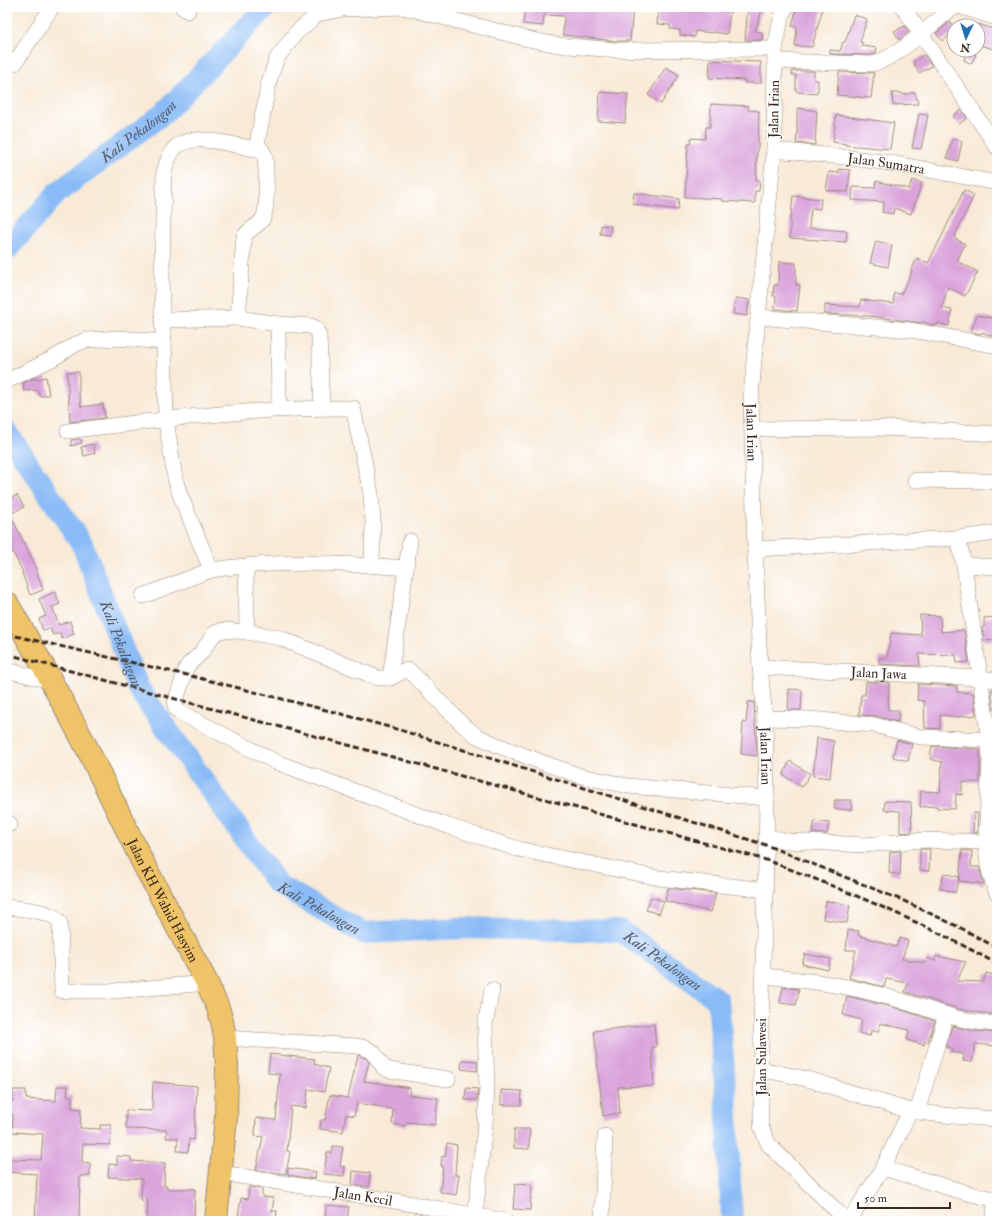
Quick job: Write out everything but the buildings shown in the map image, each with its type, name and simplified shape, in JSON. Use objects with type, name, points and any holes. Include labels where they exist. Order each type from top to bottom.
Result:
[{"type":"main road","name":"Jalan KH Wahid Hasyim","points":[[9,613],[50,681],[87,748],[143,863],[207,983],[218,1008],[225,1038],[227,1065],[226,1117],[216,1221]]},
{"type":"street","points":[[7,64],[15,63],[52,7]]},
{"type":"street","points":[[256,149],[271,76],[277,58],[296,33],[318,14],[327,12],[343,9],[403,7],[499,30],[528,39],[558,45],[591,49],[775,55],[872,64],[889,57],[921,34],[947,12],[957,7]]},
{"type":"street","name":"Jalan Irian","points":[[766,860],[767,798],[765,718],[760,667],[754,549],[751,400],[774,150],[775,55],[781,18],[786,7]]},
{"type":"street","points":[[903,7],[997,147]]},
{"type":"street","points":[[962,7],[997,18]]},
{"type":"street","points":[[211,570],[177,485],[166,420],[162,320],[164,172],[169,156],[180,145],[190,140],[204,139],[262,150],[265,156],[266,209],[261,221],[246,232],[244,237],[238,318]]},
{"type":"street","name":"Jalan Sumatra","points":[[774,150],[897,164],[997,183]]},
{"type":"street","points":[[758,317],[911,330],[997,346]]},
{"type":"street","points":[[162,320],[238,318],[278,324],[311,326],[318,331],[322,408]]},
{"type":"street","points":[[278,324],[279,409]]},
{"type":"street","points":[[7,380],[52,359],[76,344],[87,340],[119,338],[164,342]]},
{"type":"street","points":[[68,431],[279,409],[353,408],[371,494],[373,523],[372,566]]},
{"type":"street","points":[[752,429],[887,428],[997,434]]},
{"type":"street","points":[[915,480],[997,482]]},
{"type":"street","points":[[754,549],[958,538],[997,533]]},
{"type":"street","points":[[958,538],[964,565],[989,740],[994,760],[992,843],[986,856],[988,869],[997,893]]},
{"type":"street","points":[[390,678],[410,541]]},
{"type":"street","points":[[143,596],[211,570],[287,564],[406,568]]},
{"type":"street","points":[[964,565],[997,567]]},
{"type":"street","points":[[246,567],[247,632]]},
{"type":"street","points":[[766,890],[659,878],[518,849],[448,826],[276,762],[181,713],[176,709],[175,702],[186,669],[215,633],[219,630],[247,632],[280,638],[378,678],[390,678],[406,670],[410,672],[463,725],[477,736],[496,745],[581,776],[628,786],[767,798]]},
{"type":"street","name":"Jalan Jawa","points":[[760,667],[997,680]]},
{"type":"street","points":[[7,670],[50,681]]},
{"type":"street","points":[[765,718],[808,719],[874,725],[921,737],[989,740]]},
{"type":"street","points":[[766,837],[788,841],[864,845],[922,840],[992,843]]},
{"type":"street","name":"Jalan Sulawesi","points":[[766,860],[760,1069],[761,1127],[769,1145],[848,1221]]},
{"type":"street","points":[[7,907],[48,913],[60,923],[62,991],[114,991],[207,983]]},
{"type":"street","points":[[763,976],[841,986],[888,997],[971,1022],[997,1024]]},
{"type":"street","points":[[475,1216],[487,1087],[485,1024],[492,990]]},
{"type":"street","points":[[848,1221],[883,1168],[914,1111],[946,1015]]},
{"type":"street","points":[[225,1038],[358,1046],[373,1052],[384,1068],[394,1071],[448,1079]]},
{"type":"street","points":[[760,1069],[811,1080],[914,1111],[953,1116],[997,1119]]},
{"type":"street","points":[[602,1221],[605,1136]]},
{"type":"street","points":[[883,1168],[967,1193],[993,1199],[995,1201],[996,1212]]},
{"type":"street","name":"Jalan Kecil","points":[[221,1173],[407,1203],[505,1221]]},
{"type":"waterway","name":"Kali Pekalongan","points":[[7,250],[57,193],[164,113],[266,7]]},
{"type":"waterway","name":"Kali Pekalongan","points":[[7,432],[82,544],[139,690],[278,885],[363,933],[461,928],[621,931],[718,1000],[726,1096],[732,1221]]},
{"type":"railway","points":[[7,634],[191,676],[400,730],[766,845],[904,901],[961,928],[997,948]]},
{"type":"railway","points":[[7,654],[367,750],[766,860],[825,883],[941,934],[997,964]]}]
